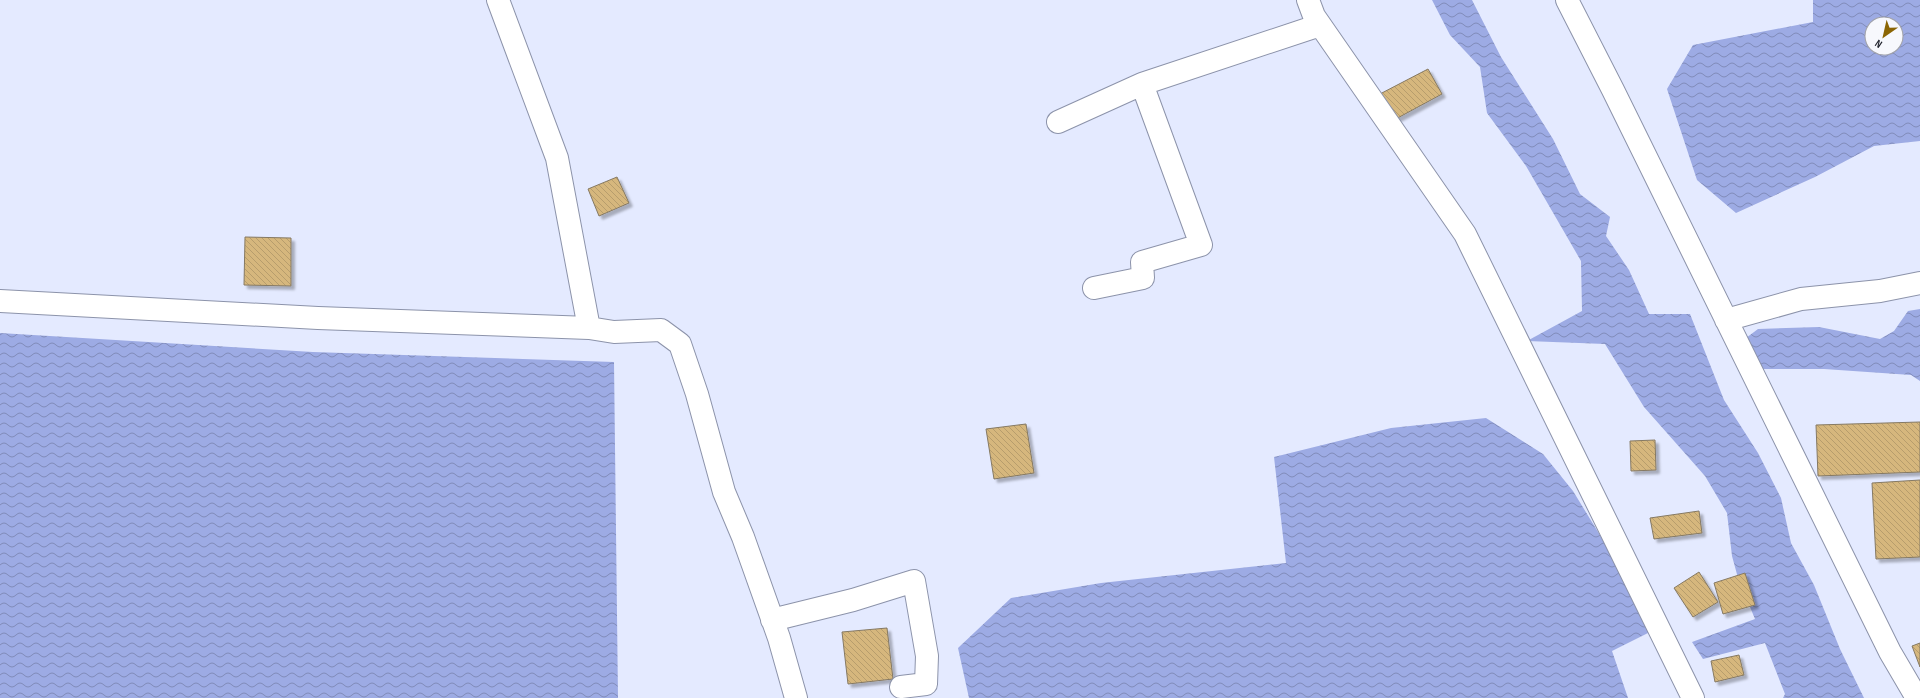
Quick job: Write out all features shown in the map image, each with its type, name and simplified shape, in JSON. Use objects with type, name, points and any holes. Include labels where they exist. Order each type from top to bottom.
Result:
[{"type":"street","points":[[498,0],[557,158],[589,328]]},
{"type":"street","points":[[1308,0],[1314,16],[1320,25],[1465,234],[1693,698]]},
{"type":"street","points":[[1566,0],[1614,90],[1890,652],[1917,698]]},
{"type":"street","points":[[1058,122],[1142,84],[1320,25]]},
{"type":"street","points":[[1094,288],[1143,278],[1142,262],[1201,245],[1142,84]]},
{"type":"street","points":[[1726,320],[1802,299],[1880,291],[1920,283]]},
{"type":"street","points":[[0,301],[318,318],[589,328],[614,332],[661,330],[680,344],[697,394],[724,492],[743,537],[772,620],[796,698]]},
{"type":"street","points":[[772,620],[853,600],[914,581],[927,656],[926,684],[901,687]]},
{"type":"water","points":[[1432,0],[1472,0],[1501,57],[1553,139],[1580,194],[1610,217],[1606,236],[1629,270],[1649,314],[1690,314],[1724,400],[1758,453],[1781,498],[1791,543],[1814,585],[1840,649],[1864,698],[1783,698],[1785,694],[1765,643],[1703,659],[1692,642],[1755,619],[1738,578],[1732,556],[1727,513],[1705,476],[1644,407],[1605,344],[1527,341],[1582,311],[1581,261],[1526,166],[1487,113],[1480,67],[1450,35]]},
{"type":"water","points":[[1813,0],[1920,0],[1920,141],[1874,146],[1815,177],[1736,213],[1697,180],[1667,89],[1693,45],[1813,22]]},
{"type":"water","points":[[1920,309],[1920,381],[1911,375],[1824,369],[1763,369],[1746,338],[1758,329],[1819,327],[1880,339],[1894,331],[1908,311]]},
{"type":"water","points":[[0,333],[313,352],[614,362],[618,698],[0,698]]},
{"type":"water","points":[[1486,418],[1543,454],[1573,491],[1639,599],[1654,630],[1612,651],[1628,698],[969,698],[958,648],[1011,598],[1101,583],[1286,563],[1274,457],[1391,428]]},
{"type":"building","points":[[1428,69],[1442,94],[1392,121],[1378,95]]},
{"type":"building","points":[[617,177],[629,203],[599,216],[588,189]]},
{"type":"building","points":[[245,237],[291,238],[291,286],[244,285]]},
{"type":"building","points":[[1920,422],[1920,472],[1818,476],[1816,425]]},
{"type":"building","points":[[1026,424],[1034,473],[994,479],[986,429]]},
{"type":"building","points":[[1655,440],[1656,470],[1631,471],[1630,441]]},
{"type":"building","points":[[1920,480],[1920,557],[1876,559],[1872,483]]},
{"type":"building","points":[[1699,511],[1702,533],[1654,539],[1650,518]]},
{"type":"building","points":[[1699,572],[1718,602],[1693,617],[1674,588]]},
{"type":"building","points":[[1745,573],[1755,605],[1723,614],[1714,583]]},
{"type":"building","points":[[887,628],[893,679],[848,684],[842,632]]},
{"type":"building","points":[[1920,643],[1920,667],[1912,646]]},
{"type":"building","points":[[1739,655],[1744,675],[1715,682],[1711,661]]}]
